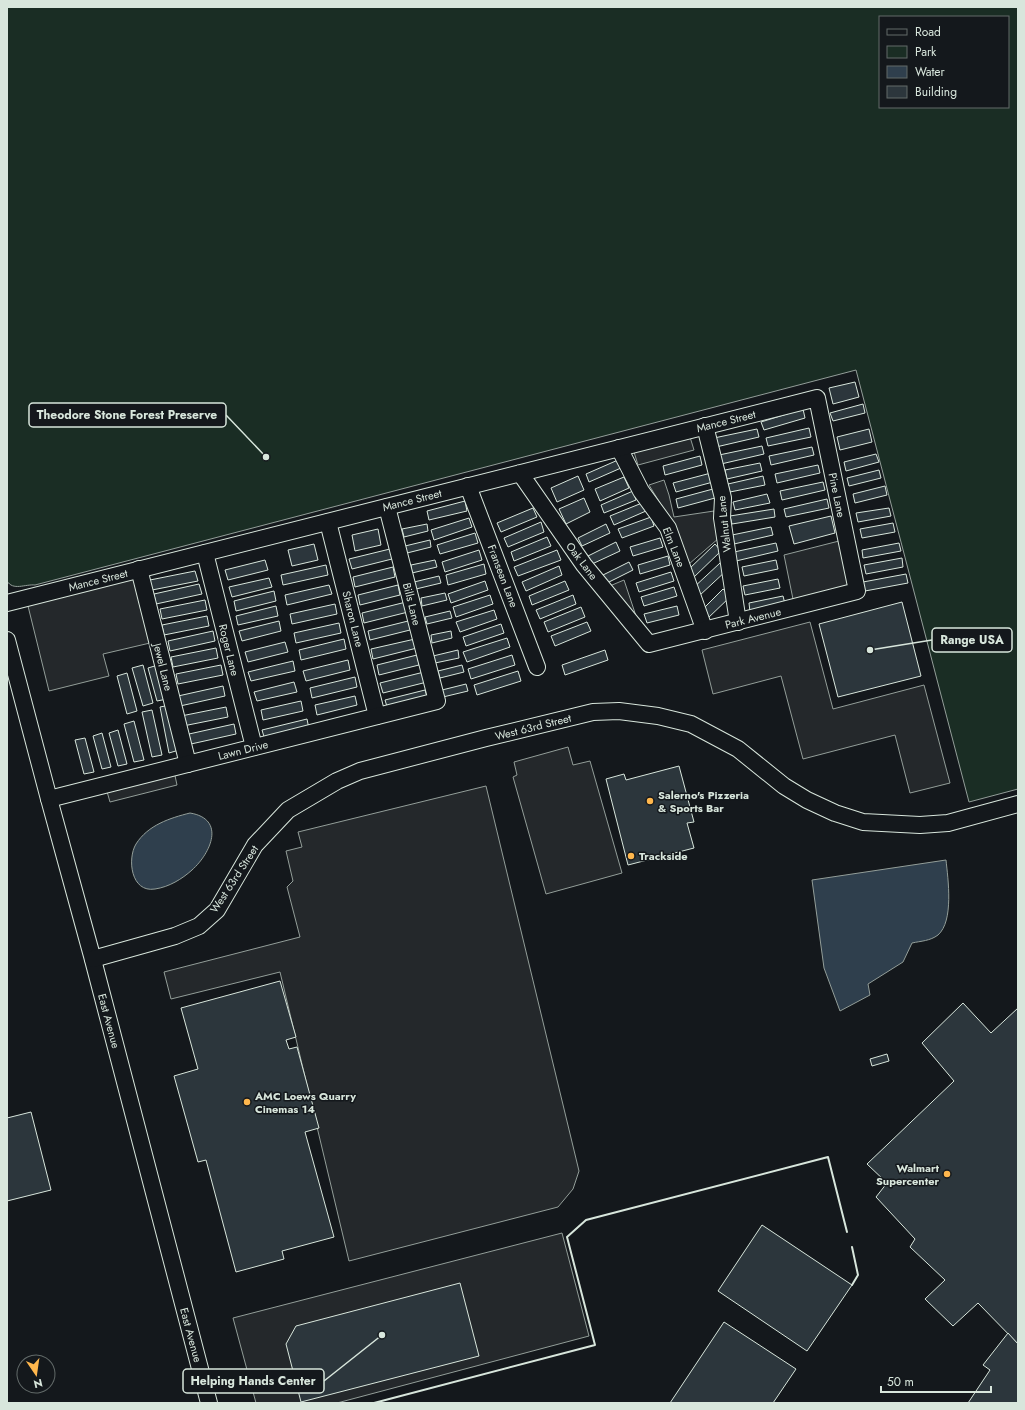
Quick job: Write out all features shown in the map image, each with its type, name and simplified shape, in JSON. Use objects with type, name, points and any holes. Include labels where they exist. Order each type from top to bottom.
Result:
[{"type":"street","name":"Mance Street","points":[[7,603],[817,398]]},
{"type":"street","name":"Pine Lane","points":[[817,398],[857,592]]},
{"type":"street","name":"Walnut Lane","points":[[705,426],[723,498],[722,518],[738,622]]},
{"type":"street","name":"Elm Lane","points":[[619,448],[641,491],[668,528],[705,631]]},
{"type":"street","name":"Oak Lane","points":[[520,473],[584,565],[649,644]]},
{"type":"street","name":"Fransean Lane","points":[[468,486],[537,667]]},
{"type":"street","name":"Bills Lane","points":[[387,507],[436,701]]},
{"type":"street","name":"Sharon Lane","points":[[328,522],[377,716]]},
{"type":"street","name":"Roger Lane","points":[[205,553],[254,747]]},
{"type":"street","name":"Jewel Lane","points":[[139,570],[188,764]]},
{"type":"street","name":"Park Avenue","points":[[649,644],[857,592]]},
{"type":"street","name":"East Avenue","points":[[7,640],[93,959],[209,1403]]},
{"type":"street","name":"Lawn Drive","points":[[49,799],[436,701]]},
{"type":"street","name":"West 63rd Street","points":[[93,959],[175,936],[199,926],[217,910],[255,845],[288,810],[337,781],[360,771],[593,712],[619,711],[658,716],[691,724],[738,749],[784,786],[807,800],[863,822],[920,826],[944,823],[1018,804]]},
{"type":"green space","points":[[7,7],[1018,7],[1018,789],[969,802],[856,370],[35,585],[12,586],[7,581]]},
{"type":"shaded area","points":[[690,437],[694,450],[638,465],[634,452]]},
{"type":"shaded area","points":[[664,480],[674,517],[714,511],[719,538],[689,564],[668,516],[649,485]]},
{"type":"shaded area","points":[[839,541],[850,589],[794,604],[784,555]]},
{"type":"shaded area","points":[[133,576],[150,643],[103,654],[109,676],[49,691],[27,602]]},
{"type":"shaded area","points":[[624,580],[639,625],[605,588]]},
{"type":"shaded area","points":[[810,622],[833,709],[924,685],[950,783],[910,793],[895,735],[803,759],[781,676],[713,694],[702,650]]},
{"type":"shaded area","points":[[568,747],[573,765],[590,761],[622,873],[546,894],[513,777],[517,775],[514,762]]},
{"type":"shaded area","points":[[174,771],[177,785],[110,802],[106,788]]},
{"type":"shaded area","points":[[486,786],[579,1171],[573,1189],[558,1207],[349,1261],[280,972],[171,999],[164,972],[300,937],[287,887],[293,881],[286,851],[302,847],[298,832]]},
{"type":"shaded area","points":[[562,1233],[589,1336],[337,1403],[256,1403],[233,1318]]},
{"type":"water","points":[[190,813],[201,816],[208,822],[211,829],[212,837],[205,855],[192,870],[170,884],[155,889],[147,889],[141,886],[133,874],[132,866],[133,850],[136,844],[141,837],[153,827],[167,820]]},
{"type":"water","points":[[946,860],[949,899],[943,929],[938,935],[932,938],[912,943],[903,962],[868,984],[870,995],[840,1011],[824,968],[812,880]]},
{"type":"building","points":[[855,382],[859,397],[833,404],[829,388]]},
{"type":"building","points":[[863,404],[865,413],[833,421],[830,413]]},
{"type":"building","points":[[803,409],[805,418],[764,430],[761,422]]},
{"type":"building","points":[[809,428],[811,437],[768,446],[766,438]]},
{"type":"building","points":[[757,429],[759,437],[716,447],[714,438]]},
{"type":"building","points":[[869,429],[872,442],[840,450],[837,437]]},
{"type":"building","points":[[762,446],[764,454],[721,464],[719,455]]},
{"type":"building","points":[[812,447],[814,455],[771,465],[769,456]]},
{"type":"building","points":[[876,454],[879,462],[846,471],[844,462]]},
{"type":"building","points":[[700,456],[702,465],[665,475],[663,466]]},
{"type":"building","points":[[618,460],[621,468],[589,482],[586,474]]},
{"type":"building","points":[[760,463],[762,471],[727,479],[725,470]]},
{"type":"building","points":[[818,465],[820,473],[777,483],[775,474]]},
{"type":"building","points":[[879,470],[881,478],[849,486],[847,478]]},
{"type":"building","points":[[711,473],[713,482],[676,492],[673,483]]},
{"type":"building","points":[[578,476],[584,490],[557,502],[551,488]]},
{"type":"building","points":[[763,476],[765,485],[730,492],[728,484]]},
{"type":"building","points":[[624,477],[629,488],[600,501],[595,489]]},
{"type":"building","points":[[823,482],[825,490],[782,500],[780,491]]},
{"type":"building","points":[[885,486],[887,495],[855,503],[853,494]]},
{"type":"building","points":[[713,489],[715,498],[678,508],[676,499]]},
{"type":"building","points":[[633,491],[636,500],[604,513],[601,505]]},
{"type":"building","points":[[767,494],[770,503],[735,510],[733,502]]},
{"type":"building","points":[[584,498],[590,512],[566,524],[559,509]]},
{"type":"building","points":[[827,499],[829,508],[786,517],[784,509]]},
{"type":"building","points":[[465,501],[467,511],[429,520],[427,511]]},
{"type":"building","points":[[642,503],[646,511],[614,525],[610,516]]},
{"type":"building","points":[[533,508],[537,517],[501,532],[497,523]]},
{"type":"building","points":[[889,508],[891,516],[858,522],[856,513]]},
{"type":"building","points":[[774,509],[775,517],[732,524],[730,516]]},
{"type":"building","points":[[831,516],[835,533],[794,544],[789,526]]},
{"type":"building","points":[[651,517],[654,526],[622,538],[618,529]]},
{"type":"building","points":[[469,518],[472,527],[434,540],[431,530]]},
{"type":"building","points":[[541,522],[544,532],[508,547],[504,538]]},
{"type":"building","points":[[893,523],[895,532],[862,538],[860,529]]},
{"type":"building","points":[[427,524],[428,531],[404,537],[402,529]]},
{"type":"building","points":[[606,524],[610,533],[582,546],[578,538]]},
{"type":"building","points":[[771,527],[773,535],[734,544],[732,535]]},
{"type":"building","points":[[378,529],[381,545],[355,551],[352,535]]},
{"type":"building","points":[[475,533],[478,543],[440,554],[437,545]]},
{"type":"building","points":[[547,537],[551,546],[514,561],[511,552]]},
{"type":"building","points":[[660,538],[663,547],[633,556],[630,547]]},
{"type":"building","points":[[430,540],[431,547],[407,553],[405,546]]},
{"type":"building","points":[[616,542],[620,551],[592,564],[588,556]]},
{"type":"building","points":[[776,543],[778,551],[736,561],[734,552]]},
{"type":"building","points":[[899,543],[901,551],[863,558],[862,550]]},
{"type":"building","points":[[314,544],[318,560],[292,566],[288,550]]},
{"type":"building","points":[[715,544],[721,551],[693,578],[687,571]]},
{"type":"building","points":[[394,548],[396,558],[352,569],[349,559]]},
{"type":"building","points":[[479,550],[482,560],[445,572],[442,562]]},
{"type":"building","points":[[557,550],[561,560],[518,576],[514,567]]},
{"type":"building","points":[[668,556],[670,565],[640,574],[638,565]]},
{"type":"building","points":[[902,558],[903,567],[866,574],[864,565]]},
{"type":"building","points":[[265,560],[268,570],[228,580],[225,570]]},
{"type":"building","points":[[435,560],[437,567],[412,573],[411,565]]},
{"type":"building","points":[[776,560],[778,569],[744,576],[742,567]]},
{"type":"building","points":[[629,562],[633,570],[605,584],[601,576]]},
{"type":"building","points":[[720,563],[727,570],[699,596],[692,589]]},
{"type":"building","points":[[484,564],[486,574],[448,585],[446,575]]},
{"type":"building","points":[[326,565],[328,575],[283,585],[281,575]]},
{"type":"building","points":[[559,566],[562,575],[526,591],[522,582]]},
{"type":"building","points":[[393,567],[395,577],[355,587],[353,577]]},
{"type":"building","points":[[195,571],[198,581],[152,590],[150,580]]},
{"type":"building","points":[[671,572],[674,581],[639,592],[636,583]]},
{"type":"building","points":[[906,574],[908,583],[865,591],[863,582]]},
{"type":"building","points":[[439,576],[441,583],[416,589],[414,582]]},
{"type":"building","points":[[269,578],[272,587],[232,597],[229,587]]},
{"type":"building","points":[[778,579],[780,588],[745,595],[743,586]]},
{"type":"building","points":[[485,581],[488,590],[451,603],[448,594]]},
{"type":"building","points":[[565,581],[569,590],[532,605],[529,596]]},
{"type":"building","points":[[199,584],[202,594],[156,604],[154,594]]},
{"type":"building","points":[[329,585],[332,594],[287,605],[285,595]]},
{"type":"building","points":[[398,585],[400,595],[360,605],[358,595]]},
{"type":"building","points":[[674,587],[677,596],[644,606],[641,597]]},
{"type":"building","points":[[723,589],[731,596],[707,619],[700,612]]},
{"type":"building","points":[[274,591],[276,601],[236,611],[234,601]]},
{"type":"building","points":[[445,593],[447,600],[422,606],[421,598]]},
{"type":"building","points":[[490,595],[493,604],[456,617],[453,607]]},
{"type":"building","points":[[573,595],[576,604],[540,619],[536,610]]},
{"type":"building","points":[[783,596],[785,604],[750,612],[749,603]]},
{"type":"building","points":[[205,600],[207,610],[162,619],[160,609]]},
{"type":"building","points":[[406,602],[408,612],[364,623],[362,613]]},
{"type":"building","points":[[902,602],[921,676],[838,697],[819,624]]},
{"type":"building","points":[[335,604],[337,614],[292,624],[290,614]]},
{"type":"building","points":[[276,606],[278,616],[238,625],[236,616]]},
{"type":"building","points":[[677,606],[679,615],[647,623],[644,614]]},
{"type":"building","points":[[581,607],[585,617],[548,632],[544,622]]},
{"type":"building","points":[[494,610],[497,619],[460,632],[456,622]]},
{"type":"building","points":[[450,611],[452,618],[427,624],[425,617]]},
{"type":"building","points":[[207,616],[209,626],[164,635],[162,625]]},
{"type":"building","points":[[412,620],[414,629],[370,640],[368,631]]},
{"type":"building","points":[[279,621],[281,631],[242,641],[239,631]]},
{"type":"building","points":[[587,622],[591,631],[555,646],[551,636]]},
{"type":"building","points":[[339,623],[341,633],[296,643],[294,633]]},
{"type":"building","points":[[501,624],[504,633],[466,646],[463,637]]},
{"type":"building","points":[[213,631],[215,641],[170,651],[168,641]]},
{"type":"building","points":[[451,631],[452,638],[432,643],[431,635]]},
{"type":"building","points":[[507,638],[510,647],[467,662],[463,652]]},
{"type":"building","points":[[344,639],[346,649],[301,660],[299,650]]},
{"type":"building","points":[[415,639],[417,648],[373,659],[371,649]]},
{"type":"building","points":[[285,642],[288,652],[248,662],[245,652]]},
{"type":"building","points":[[216,648],[218,658],[173,667],[171,657]]},
{"type":"building","points":[[458,650],[459,658],[435,663],[433,656]]},
{"type":"building","points":[[605,650],[608,660],[565,675],[562,665]]},
{"type":"building","points":[[417,655],[419,665],[379,675],[377,665]]},
{"type":"building","points":[[512,655],[515,665],[471,679],[468,669]]},
{"type":"building","points":[[348,660],[350,670],[306,681],[303,671]]},
{"type":"building","points":[[293,661],[295,671],[251,681],[248,672]]},
{"type":"building","points":[[143,665],[153,703],[143,706],[132,668]]},
{"type":"building","points":[[158,665],[167,699],[157,701],[148,668]]},
{"type":"building","points":[[221,665],[223,675],[178,684],[176,674]]},
{"type":"building","points":[[462,665],[464,672],[440,678],[438,671]]},
{"type":"building","points":[[518,671],[521,681],[477,695],[474,685]]},
{"type":"building","points":[[424,672],[427,682],[383,693],[380,683]]},
{"type":"building","points":[[127,673],[137,711],[127,714],[117,676]]},
{"type":"building","points":[[355,677],[357,687],[312,698],[310,688]]},
{"type":"building","points":[[294,682],[297,692],[257,701],[254,692]]},
{"type":"building","points":[[466,684],[468,691],[443,697],[442,690]]},
{"type":"building","points":[[223,686],[225,696],[180,706],[178,696]]},
{"type":"building","points":[[425,690],[428,700],[388,710],[385,700]]},
{"type":"building","points":[[355,696],[357,705],[317,715],[315,705]]},
{"type":"building","points":[[301,701],[303,711],[263,720],[261,710]]},
{"type":"building","points":[[170,705],[179,750],[169,753],[160,707]]},
{"type":"building","points":[[226,707],[228,717],[183,726],[181,716]]},
{"type":"building","points":[[152,710],[162,755],[152,757],[142,712]]},
{"type":"building","points":[[307,719],[309,729],[265,740],[262,730]]},
{"type":"building","points":[[134,721],[144,760],[134,762],[124,724]]},
{"type":"building","points":[[234,724],[236,734],[191,744],[189,734]]},
{"type":"building","points":[[118,730],[127,764],[118,766],[109,733]]},
{"type":"building","points":[[102,733],[111,767],[102,769],[93,736]]},
{"type":"building","points":[[85,738],[94,772],[84,774],[75,740]]},
{"type":"building","name":"Salerno's Pizzeria & Sports Bar","points":[[679,766],[694,822],[687,823],[694,848],[628,865],[606,779],[624,774],[626,780]]},
{"type":"building","name":"AMC Loews Quarry Cinemas 14","points":[[280,981],[296,1037],[286,1040],[289,1049],[297,1047],[319,1128],[305,1132],[334,1237],[282,1251],[284,1259],[236,1272],[206,1160],[198,1162],[174,1076],[198,1069],[181,1008]]},
{"type":"building","name":"Walmart Supercenter","points":[[963,1003],[991,1033],[1018,1008],[1018,1344],[978,1303],[953,1326],[925,1299],[945,1280],[910,1247],[915,1239],[876,1197],[887,1183],[867,1164],[954,1081],[922,1043]]},
{"type":"building","points":[[887,1054],[889,1061],[872,1066],[870,1059]]},
{"type":"building","points":[[31,1112],[51,1190],[7,1201],[7,1118]]},
{"type":"building","points":[[762,1225],[852,1285],[807,1351],[718,1291]]},
{"type":"building","points":[[460,1283],[479,1356],[301,1402],[286,1344],[296,1326]]},
{"type":"building","points":[[724,1322],[796,1369],[773,1403],[670,1403]]},
{"type":"building","points":[[1008,1333],[1018,1344],[1018,1403],[968,1403],[990,1370],[983,1365]]},
{"type":"wall","points":[[374,1403],[595,1345],[567,1237],[586,1220],[828,1157],[847,1232]]},
{"type":"wall","points":[[852,1247],[858,1275],[852,1285]]},
{"type":"place","name":"Theodore Stone Forest Preserve","points":[[266,457]]},
{"type":"place","name":"Range USA","points":[[870,650]]},
{"type":"place","name":"Salerno's Pizzeria & Sports Bar","points":[[650,801]]},
{"type":"place","name":"Trackside","points":[[631,856]]},
{"type":"place","name":"AMC Loews Quarry Cinemas 14","points":[[247,1102]]},
{"type":"place","name":"Walmart Supercenter","points":[[947,1174]]},
{"type":"place","name":"Helping Hands Center","points":[[382,1335]]}]
